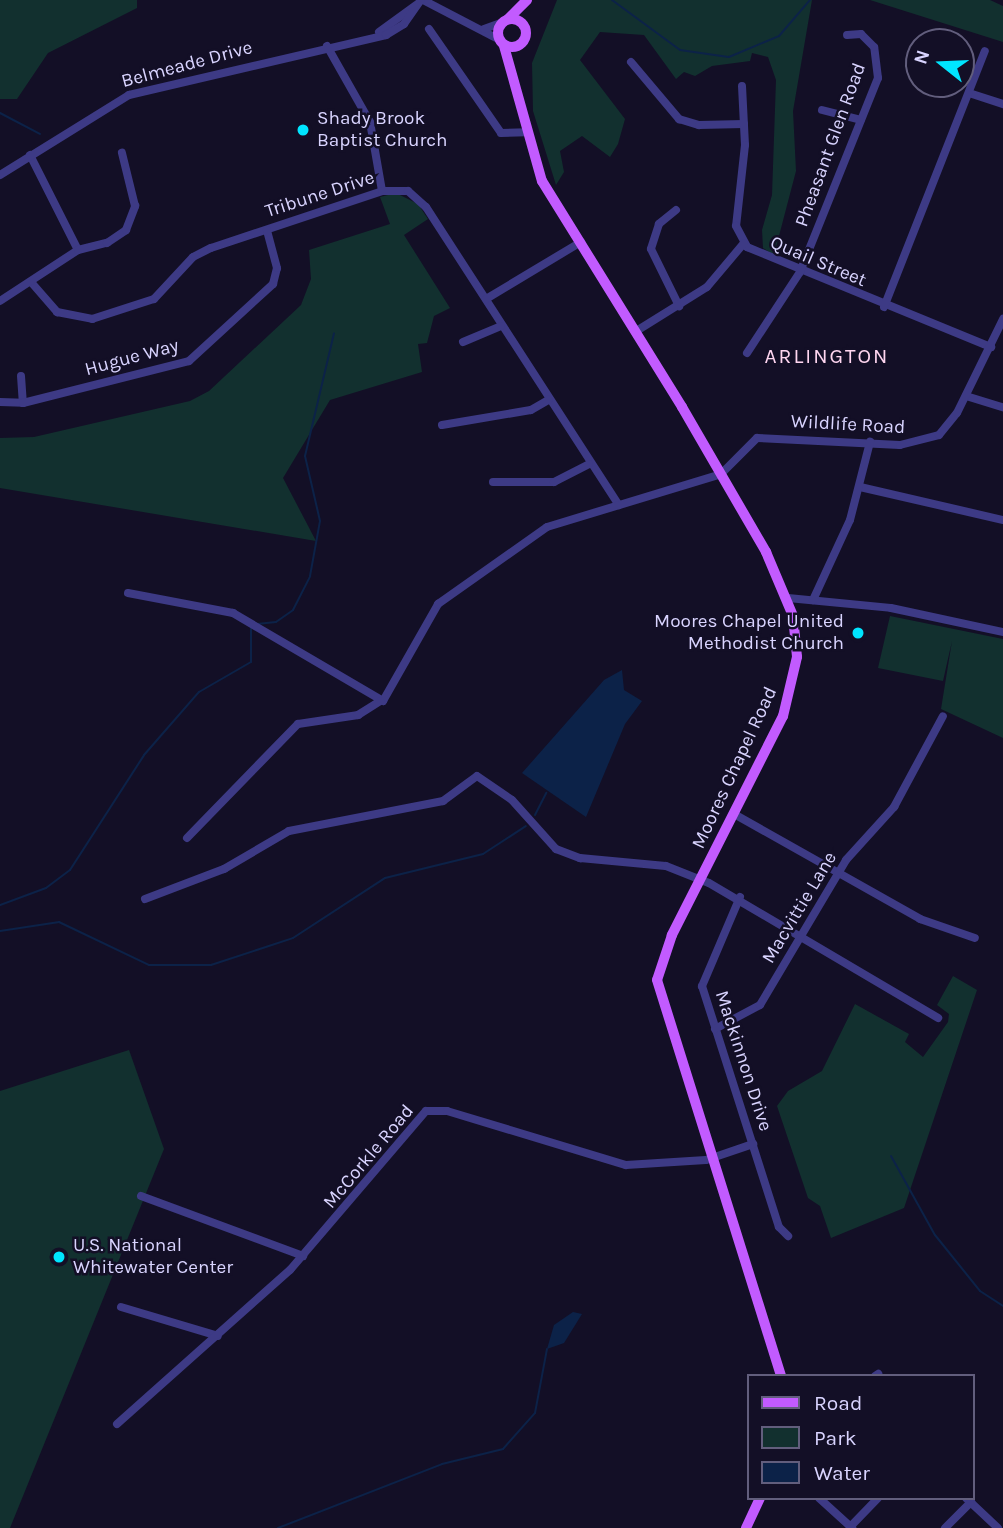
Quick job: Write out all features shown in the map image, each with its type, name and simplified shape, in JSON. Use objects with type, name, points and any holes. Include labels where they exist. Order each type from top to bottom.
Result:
[{"type":"main road","points":[[522,43],[501,42],[505,20],[526,2]]},
{"type":"main road","points":[[513,61],[522,43],[526,2]]},
{"type":"main road","points":[[505,20],[524,26]]},
{"type":"main road","name":"Moores Chapel Road","points":[[501,42],[513,61],[526,132],[542,181],[638,330],[788,597],[797,642],[794,681],[657,980],[780,1374]]},
{"type":"main road","points":[[746,1528],[759,1500]]},
{"type":"street","points":[[422,0],[484,29],[501,42]]},
{"type":"street","name":"Belmeade Drive","points":[[0,175],[138,92],[397,29],[422,0]]},
{"type":"street","points":[[484,29],[505,20]]},
{"type":"street","points":[[429,29],[501,133],[526,132]]},
{"type":"street","name":"Pheasant Glen Road","points":[[747,353],[800,272],[861,120],[880,61],[866,37],[846,34]]},
{"type":"street","points":[[327,46],[370,122],[382,191]]},
{"type":"street","points":[[975,77],[985,51]]},
{"type":"street","points":[[632,62],[678,119],[699,125],[744,124]]},
{"type":"street","name":"Quail Street","points":[[742,86],[744,124],[736,218],[744,243],[800,272],[884,307],[991,346]]},
{"type":"street","points":[[975,95],[1003,104]]},
{"type":"street","points":[[884,307],[967,98]]},
{"type":"street","points":[[822,110],[861,120]]},
{"type":"street","points":[[0,301],[78,250],[116,239],[134,216],[122,153]]},
{"type":"street","points":[[30,155],[78,250]]},
{"type":"street","name":"Tribune Drive","points":[[31,282],[57,312],[92,318],[154,299],[197,254],[382,191],[401,189],[422,201],[589,464],[619,505]]},
{"type":"street","points":[[676,210],[659,224],[651,248],[679,306]]},
{"type":"street","name":"Hugue Way","points":[[0,402],[23,403],[189,361],[273,284],[277,268],[267,230]]},
{"type":"street","points":[[486,299],[581,242]]},
{"type":"street","points":[[638,330],[707,287],[744,243]]},
{"type":"street","name":"Wildlife Road","points":[[721,474],[757,438],[909,444],[934,438],[951,424],[1003,319]]},
{"type":"street","points":[[463,342],[502,326]]},
{"type":"street","points":[[21,376],[23,403]]},
{"type":"street","points":[[966,396],[1003,407]]},
{"type":"street","points":[[442,425],[531,410],[548,400]]},
{"type":"street","points":[[813,600],[860,487],[870,442]]},
{"type":"street","points":[[492,482],[554,482],[589,464]]},
{"type":"street","points":[[187,838],[220,810],[298,724],[358,715],[394,691],[438,604],[530,536],[721,474]]},
{"type":"street","points":[[860,487],[1003,520]]},
{"type":"street","points":[[128,593],[233,612],[380,701]]},
{"type":"street","points":[[788,597],[1003,632]]},
{"type":"street","name":"Macvittie Lane","points":[[715,1029],[756,1010],[839,872],[890,812],[943,716]]},
{"type":"street","points":[[145,899],[224,869],[289,831],[443,801],[477,776],[568,855],[652,863],[701,879],[740,897],[938,1018]]},
{"type":"street","points":[[734,814],[920,919],[975,938]]},
{"type":"street","name":"Mackinnon Drive","points":[[740,897],[702,978],[715,1029],[779,1227],[788,1236]]},
{"type":"street","name":"McCorkle Road","points":[[117,1424],[218,1336],[303,1255],[430,1110],[615,1163],[712,1159],[753,1144]]},
{"type":"street","points":[[141,1196],[303,1255]]},
{"type":"street","points":[[121,1307],[218,1336]]},
{"type":"street","points":[[821,1500],[851,1527],[876,1500]]},
{"type":"street","points":[[946,1528],[969,1500],[998,1528]]},
{"type":"green space","points":[[0,0],[137,0],[137,8],[48,53],[17,99],[0,99]]},
{"type":"green space","points":[[557,0],[812,0],[793,111],[796,171],[774,255],[763,248],[762,230],[772,195],[776,80],[768,57],[752,53],[750,61],[712,66],[695,76],[684,72],[676,79],[644,35],[600,32],[580,60],[625,119],[618,144],[610,157],[582,136],[560,151],[564,172],[556,185],[533,111],[532,63]]},
{"type":"green space","points":[[870,0],[990,0],[1003,6],[1003,42],[975,33],[975,28],[959,28]]},
{"type":"green space","points":[[396,193],[418,204],[428,219],[404,235],[450,308],[434,316],[427,343],[418,344],[422,372],[330,400],[283,478],[316,541],[0,488],[0,438],[34,437],[190,401],[209,391],[301,305],[311,279],[309,250],[390,224],[380,197]]},
{"type":"green space","points":[[890,616],[1003,639],[1003,738],[941,709],[952,641],[943,681],[878,668]]},
{"type":"green space","points":[[953,976],[977,990],[904,1208],[831,1238],[820,1206],[808,1198],[777,1106],[788,1091],[822,1071],[855,1004],[909,1034],[905,1042],[923,1057],[948,1022],[949,1014],[937,1005]]},
{"type":"green space","name":"U.S. National Whitewater Center","points":[[129,1050],[164,1149],[10,1528],[0,1528],[0,1091]]},
{"type":"water","points":[[622,670],[624,690],[642,701],[625,724],[586,817],[522,773],[604,680]]},
{"type":"water","points":[[573,1312],[582,1314],[564,1343],[547,1349],[554,1325]]},
{"type":"waterway","points":[[612,0],[680,50],[729,57],[779,36],[810,0]]},
{"type":"waterway","points":[[0,113],[40,134]]},
{"type":"waterway","points":[[257,624],[276,622],[293,610],[310,576],[320,521],[305,456],[334,333]]},
{"type":"waterway","points":[[0,905],[46,888],[70,870],[144,755],[199,692],[251,662],[251,628]]},
{"type":"waterway","points":[[535,815],[546,793]]},
{"type":"waterway","points":[[0,931],[59,922],[149,965],[211,965],[293,938],[385,878],[483,854],[526,826]]},
{"type":"waterway","points":[[891,1156],[935,1235],[980,1291],[1003,1306]]},
{"type":"waterway","points":[[278,1528],[442,1464],[503,1449],[535,1413],[547,1349]]},
{"type":"place","name":"Shady Brook Baptist Church","points":[[303,130]]},
{"type":"place","name":"Moores Chapel United Methodist Church","points":[[858,633]]},
{"type":"place","name":"U.S. National Whitewater Center","points":[[59,1257]]},
{"type":"district","name":"ARLINGTON","points":[[827,356]]}]
